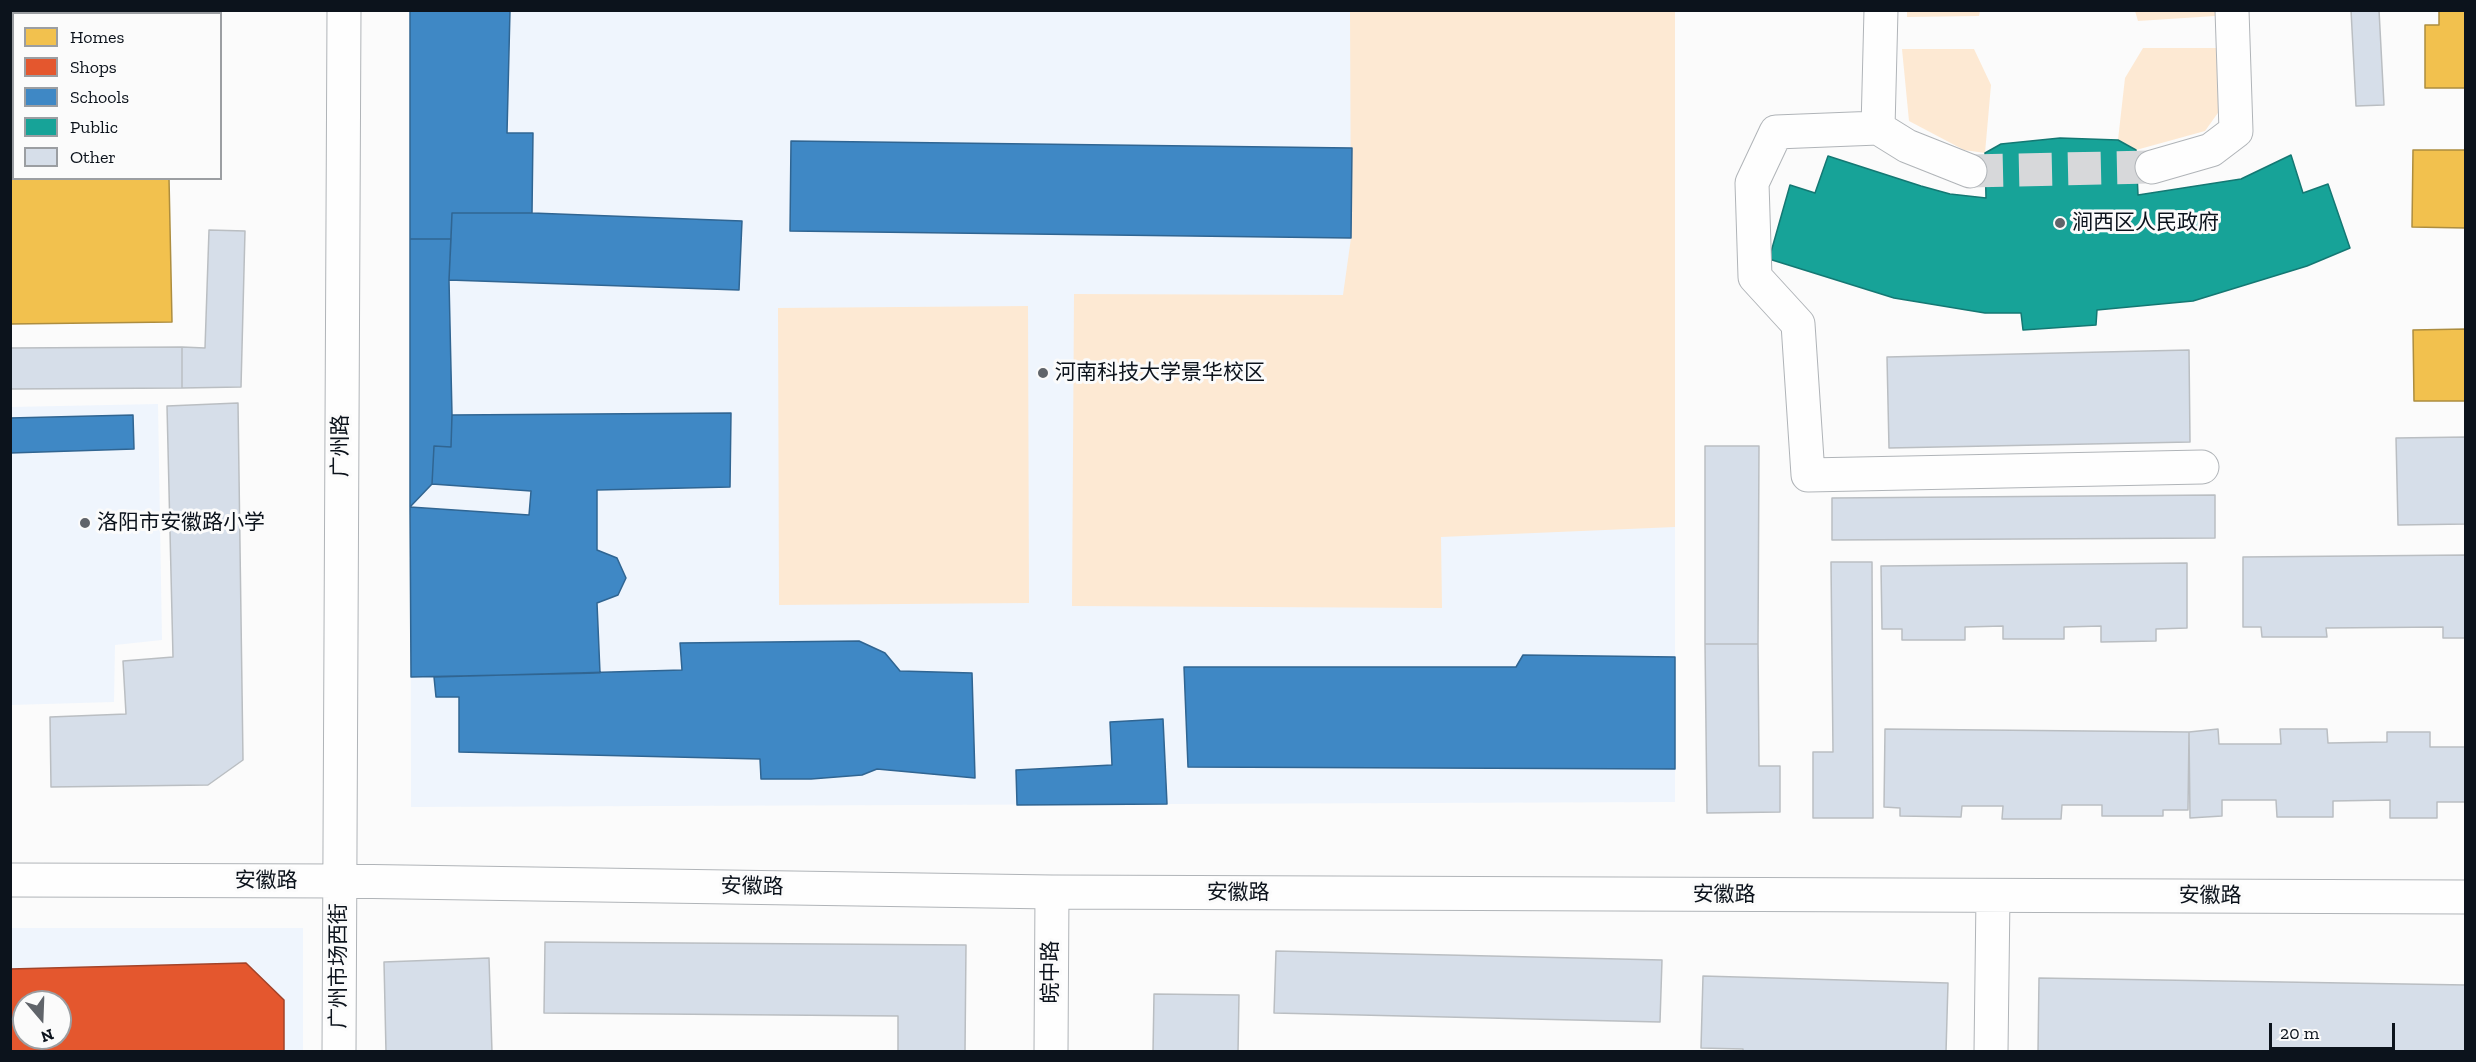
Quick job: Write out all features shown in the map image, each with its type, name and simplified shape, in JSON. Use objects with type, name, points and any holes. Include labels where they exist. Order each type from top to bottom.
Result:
[{"type":"street","name":"广州路","points":[[340,881],[344,10]]},
{"type":"street","points":[[1878,128],[1881,10]]},
{"type":"street","points":[[2152,167],[2211,150],[2236,131],[2232,10]]},
{"type":"street","points":[[1970,171],[1907,146],[1878,128],[1776,132],[1752,183],[1755,277],[1798,324],[1808,475],[2202,467]]},
{"type":"street","name":"安徽路","points":[[10,880],[340,881],[1052,892],[2466,897]]},
{"type":"street","name":"广州市场西街","points":[[339,1052],[340,881]]},
{"type":"street","name":"皖中路","points":[[1051,1052],[1052,892]]},
{"type":"street","points":[[1991,1052],[1993,896]]},
{"type":"shaded area","points":[[1907,10],[1980,11],[1979,16],[1907,17]]},
{"type":"shaded area","name":"河南科技大学景华校区","points":[[410,11],[1675,11],[1675,802],[411,807]]},
{"type":"shaded area","points":[[1350,11],[1675,11],[1675,527],[1441,537],[1442,608],[1072,606],[1074,294],[1343,295],[1351,238]]},
{"type":"shaded area","points":[[2135,11],[2215,11],[2215,16],[2138,21]]},
{"type":"shaded area","points":[[2143,48],[2217,48],[2220,110],[2205,131],[2136,150],[2118,140],[2125,78]]},
{"type":"shaded area","points":[[1902,49],[1974,49],[1991,85],[1985,153],[1964,150],[1909,121]]},
{"type":"shaded area","points":[[1028,306],[1029,603],[779,605],[778,308]]},
{"type":"shaded area","name":"洛阳市安徽路小学","points":[[158,404],[162,640],[115,645],[114,702],[11,705],[10,407]]},
{"type":"shaded area","points":[[11,928],[303,928],[303,1051],[11,1052]]},
{"type":"building: Homes","points":[[10,10],[165,10],[165,12],[12,12],[12,180],[169,180],[172,322],[10,324]]},
{"type":"building: Homes","points":[[2439,10],[2466,10],[2466,88],[2425,88],[2425,25],[2439,25]]},
{"type":"building: Homes","points":[[2413,150],[2466,150],[2466,228],[2412,227]]},
{"type":"building: Homes","points":[[2466,329],[2466,401],[2414,401],[2413,330]]},
{"type":"building: Shops","points":[[246,963],[284,1000],[284,1052],[10,1052],[10,969]]},
{"type":"building: Schools","points":[[410,10],[510,10],[507,133],[533,133],[532,213],[452,213],[451,239],[410,239]]},
{"type":"building: Schools","points":[[791,141],[1352,148],[1351,238],[790,231]]},
{"type":"building: Schools","points":[[452,213],[532,213],[742,221],[739,290],[449,280]]},
{"type":"building: Schools","points":[[410,239],[451,239],[449,280],[452,415],[451,447],[434,446],[432,484],[410,507]]},
{"type":"building: Schools","points":[[731,413],[730,487],[597,490],[597,550],[617,558],[626,578],[618,595],[597,603],[600,673],[411,677],[410,507],[529,515],[531,491],[432,484],[434,446],[451,447],[452,415]]},
{"type":"building: Schools","points":[[133,415],[134,449],[10,453],[10,418]]},
{"type":"building: Schools","points":[[859,641],[885,653],[900,671],[972,673],[975,778],[877,769],[862,775],[811,779],[761,779],[760,759],[459,752],[459,697],[436,697],[434,677],[682,670],[680,643]]},
{"type":"building: Schools","points":[[1523,655],[1675,657],[1675,769],[1188,767],[1184,667],[1516,667]]},
{"type":"building: Schools","points":[[1163,719],[1167,804],[1017,805],[1016,770],[1112,765],[1110,722]]},
{"type":"building: Public","name":"涧西区人民政府","points":[[2060,138],[2118,140],[2136,150],[2138,195],[2241,179],[2291,155],[2303,193],[2328,184],[2350,248],[2307,266],[2193,301],[2097,310],[2096,325],[2023,330],[2021,313],[1985,313],[1894,298],[1769,259],[1790,185],[1815,193],[1828,156],[1950,194],[1986,198],[1985,153],[2001,144]]},
{"type":"building: Other","points":[[2351,10],[2379,10],[2384,105],[2356,106]]},
{"type":"building: Other","points":[[209,230],[245,231],[241,387],[182,388],[182,347],[205,348]]},
{"type":"building: Other","points":[[182,347],[182,388],[10,389],[10,348]]},
{"type":"building: Other","points":[[2189,350],[2190,442],[1889,448],[1887,357]]},
{"type":"building: Other","points":[[238,403],[243,760],[208,785],[51,787],[50,717],[126,714],[123,661],[173,657],[167,406]]},
{"type":"building: Other","points":[[2466,437],[2466,524],[2398,525],[2396,438]]},
{"type":"building: Other","points":[[1705,446],[1759,446],[1758,644],[1705,644]]},
{"type":"building: Other","points":[[2215,495],[2215,538],[1832,540],[1832,498]]},
{"type":"building: Other","points":[[2466,555],[2466,638],[2443,638],[2443,627],[2326,628],[2327,637],[2262,637],[2261,627],[2243,627],[2243,557]]},
{"type":"building: Other","points":[[1831,562],[1872,562],[1873,818],[1813,818],[1813,752],[1833,752]]},
{"type":"building: Other","points":[[2187,563],[2187,628],[2156,629],[2156,641],[2101,642],[2101,626],[2064,627],[2064,639],[2003,639],[2003,626],[1965,627],[1965,640],[1902,640],[1902,629],[1882,629],[1881,566]]},
{"type":"building: Other","points":[[1705,644],[1758,644],[1759,766],[1780,766],[1780,812],[1707,813]]},
{"type":"building: Other","points":[[1885,729],[2189,732],[2188,810],[2163,810],[2163,816],[2102,816],[2102,805],[2062,805],[2061,819],[2002,819],[2003,806],[1962,806],[1961,817],[1900,816],[1900,808],[1884,807]]},
{"type":"building: Other","points":[[2218,729],[2219,744],[2281,744],[2280,729],[2327,729],[2328,743],[2387,742],[2387,732],[2430,732],[2430,747],[2466,747],[2466,802],[2437,802],[2437,818],[2390,818],[2390,800],[2333,801],[2333,817],[2277,817],[2276,800],[2222,800],[2222,816],[2190,818],[2189,732]]},
{"type":"building: Other","points":[[545,942],[966,945],[965,1052],[898,1052],[898,1016],[544,1013]]},
{"type":"building: Other","points":[[1276,951],[1662,960],[1660,1022],[1274,1013]]},
{"type":"building: Other","points":[[489,958],[492,1052],[386,1052],[384,962]]},
{"type":"building: Other","points":[[1703,976],[1948,983],[1946,1052],[1743,1052],[1743,1049],[1701,1048]]},
{"type":"building: Other","points":[[2039,978],[2466,985],[2466,1052],[2038,1052]]},
{"type":"building: Other","points":[[1154,994],[1239,995],[1238,1052],[1153,1052]]},
{"type":"tunnel","points":[[1970,171],[2152,167]]},
{"type":"place","name":"涧西区人民政府","points":[[2060,223]]},
{"type":"place","name":"河南科技大学景华校区","points":[[1043,373]]},
{"type":"place","name":"洛阳市安徽路小学","points":[[85,523]]}]
